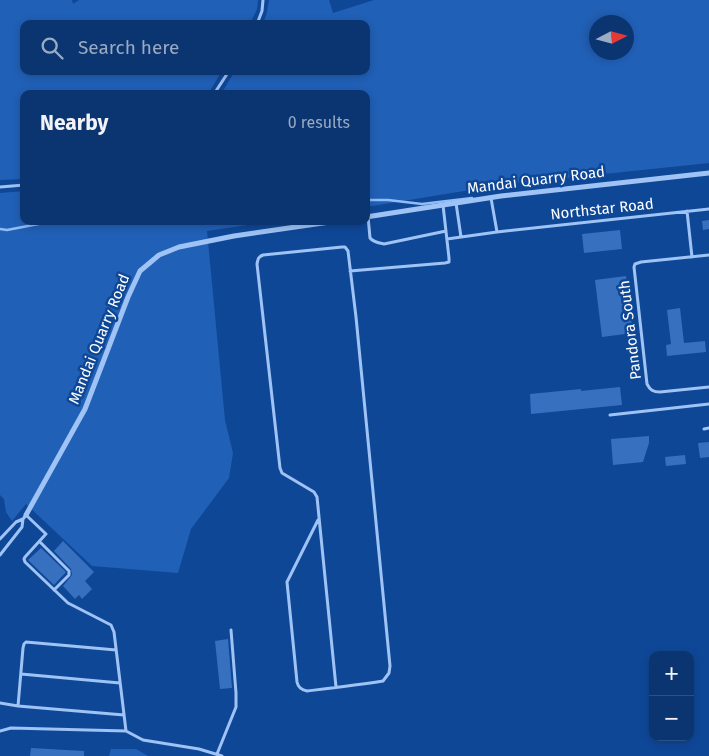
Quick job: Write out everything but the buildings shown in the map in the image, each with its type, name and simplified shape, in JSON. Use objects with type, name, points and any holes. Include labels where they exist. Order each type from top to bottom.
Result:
[{"type":"street","name":"Mandai Quarry Road","points":[[370,216],[491,198],[709,173]]},
{"type":"street","name":"Mandai Quarry Road","points":[[25,517],[85,410],[128,297],[140,271],[159,255],[179,247],[234,236],[310,225]]},
{"type":"lane","points":[[259,20],[263,0]]},
{"type":"lane","points":[[217,90],[226,75]]},
{"type":"lane","points":[[0,187],[20,185]]},
{"type":"lane","points":[[491,198],[497,232]]},
{"type":"lane","points":[[456,203],[461,237]]},
{"type":"lane","points":[[350,272],[449,262],[443,205]]},
{"type":"lane","name":"Northstar Road","points":[[447,239],[709,209]]},
{"type":"lane","points":[[687,211],[692,257],[709,255]]},
{"type":"lane","points":[[368,225],[372,241],[384,244],[446,232]]},
{"type":"lane","points":[[318,520],[287,582],[296,682],[304,690],[336,687],[383,681],[390,673],[390,666],[348,251],[342,246],[263,255],[260,256],[257,264],[280,468],[282,473],[314,492],[317,497],[336,687]]},
{"type":"lane","name":"Pandora South","points":[[692,257],[635,264],[647,384],[653,391],[660,392],[709,387]]},
{"type":"lane","points":[[610,415],[709,404]]},
{"type":"lane","points":[[704,429],[709,428]]},
{"type":"lane","points":[[25,517],[45,532],[45,535],[25,557],[24,561],[72,606],[111,624],[114,632],[126,731]]},
{"type":"lane","name":"Mandai Quarry Road","points":[[0,539],[16,522],[25,517]]},
{"type":"lane","name":"Mandai Quarry Road","points":[[0,554],[22,527],[25,517]]},
{"type":"lane","points":[[40,542],[69,571],[69,575],[54,590]]},
{"type":"lane","points":[[217,754],[236,707],[230,630]]},
{"type":"lane","points":[[18,706],[23,648],[26,642],[116,650]]},
{"type":"lane","points":[[21,674],[120,683]]},
{"type":"lane","points":[[0,703],[124,715]]},
{"type":"lane","points":[[0,731],[11,728],[126,731],[143,740],[199,748],[222,756]]},
{"type":"shaded area","points":[[0,0],[72,0],[73,4],[79,0],[258,0],[257,9],[252,20],[20,20],[20,75],[220,75],[210,90],[20,90],[20,179],[0,180]]},
{"type":"shaded area","points":[[269,0],[329,0],[333,13],[374,0],[709,0],[709,163],[507,184],[370,206],[370,90],[223,90],[233,75],[370,75],[370,20],[264,20]]},
{"type":"shaded area","points":[[20,191],[20,225],[247,225],[207,231],[225,420],[233,453],[229,478],[191,529],[178,573],[92,566],[26,504],[12,521],[6,512],[4,499],[0,495],[0,193]]},
{"type":"shaded area","points":[[111,749],[136,749],[148,756],[109,756]]},
{"type":"waterway","points":[[370,200],[422,204],[472,198]]},
{"type":"waterway","points":[[0,229],[7,230],[33,225]]}]
